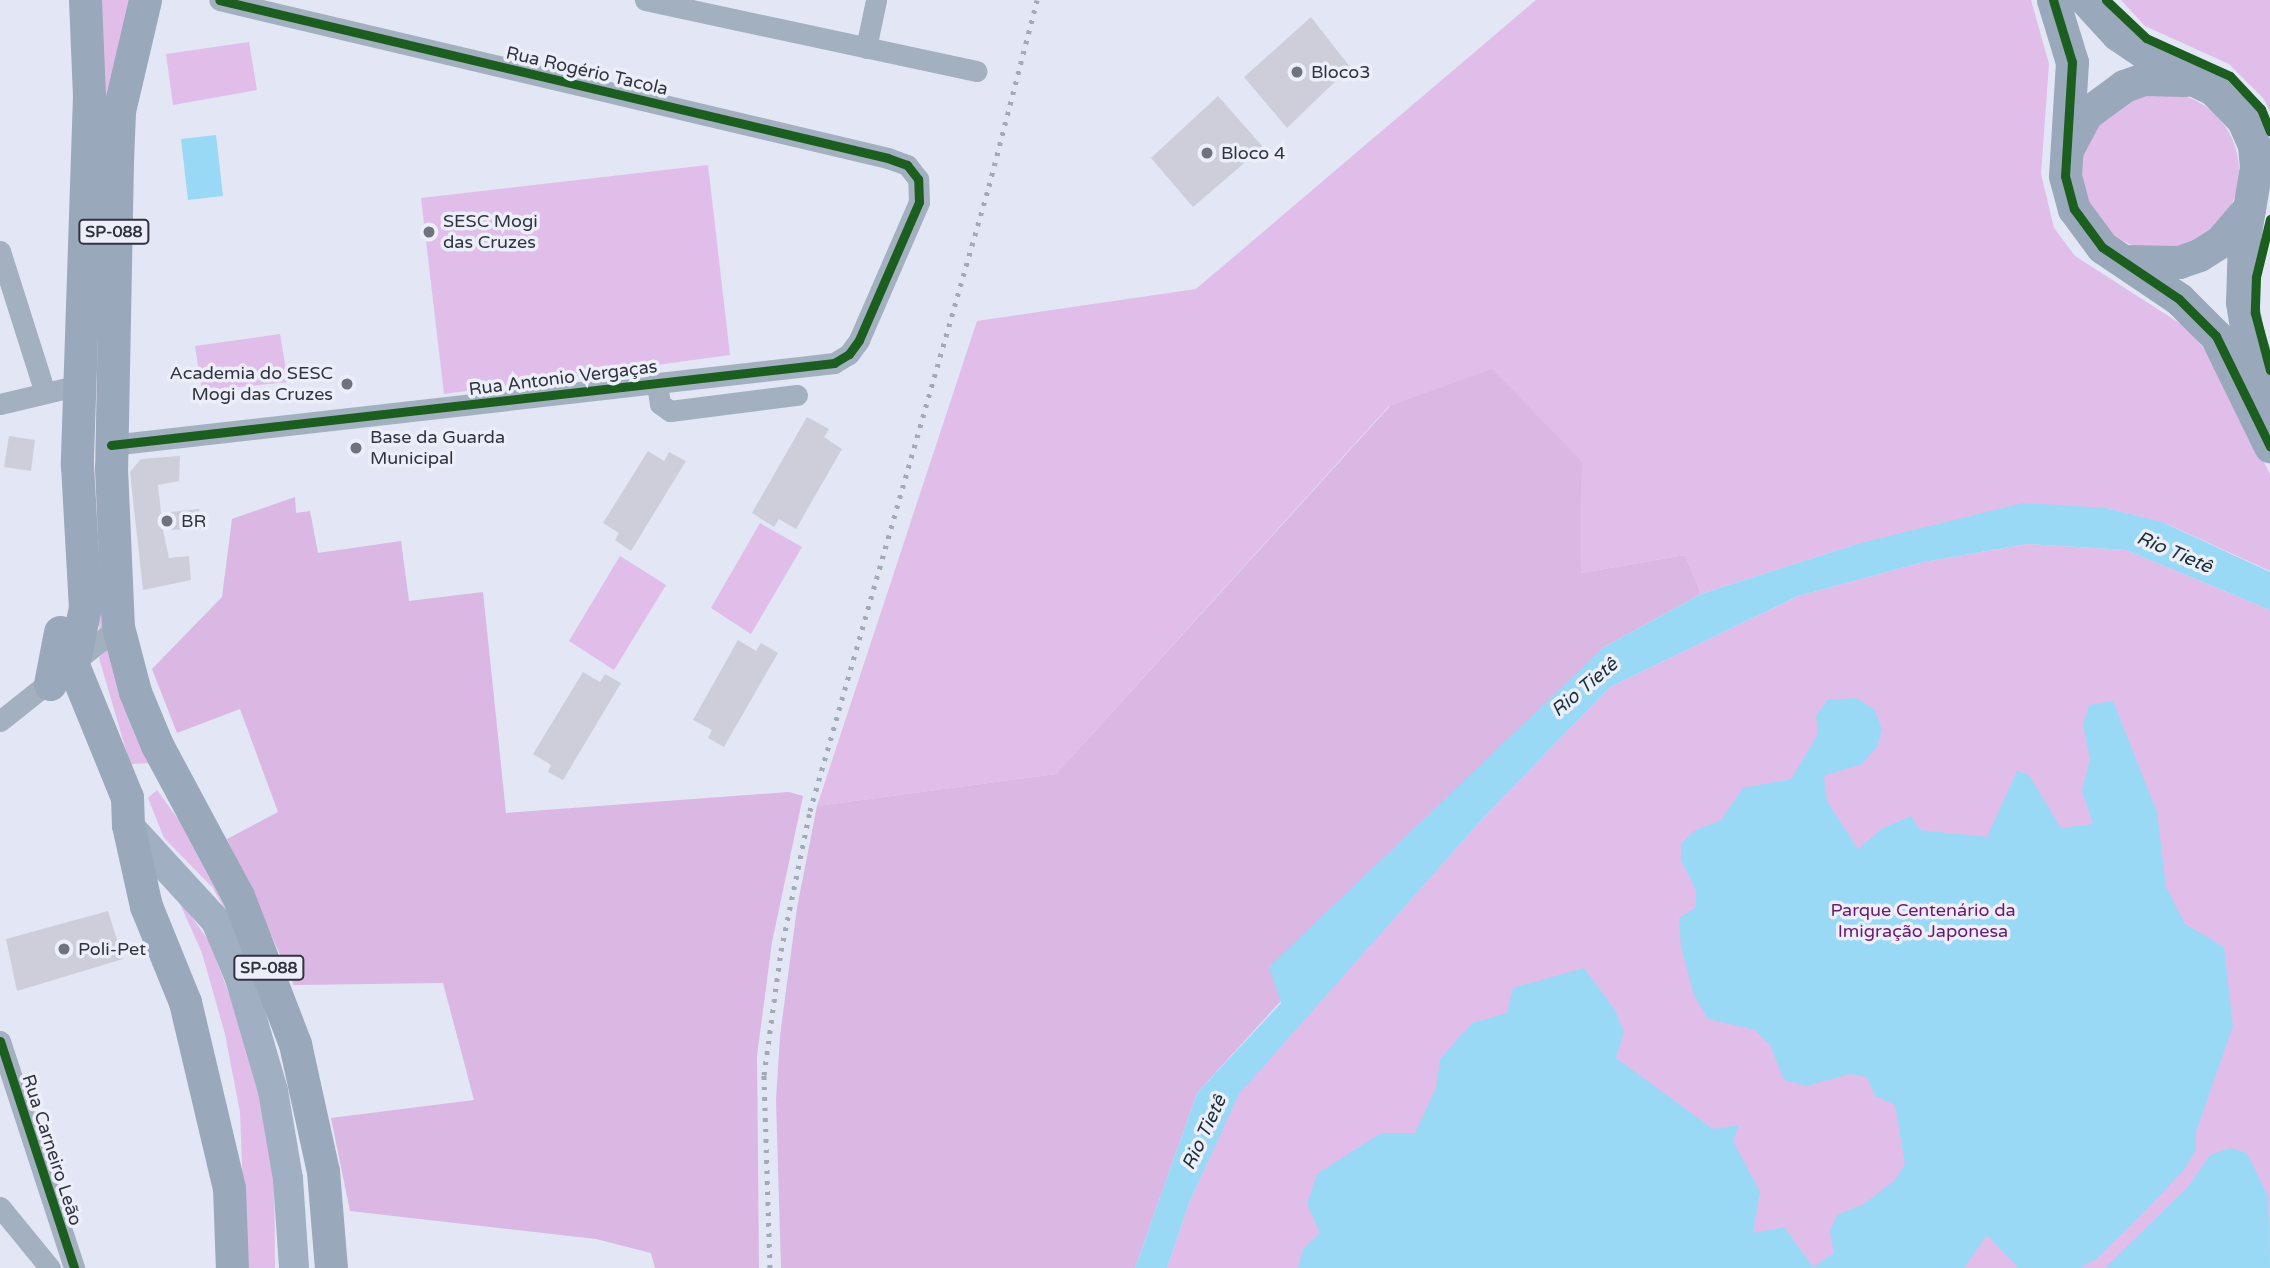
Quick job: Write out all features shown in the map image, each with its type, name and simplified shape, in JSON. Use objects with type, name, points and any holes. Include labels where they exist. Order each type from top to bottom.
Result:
[{"type":"main road","name":"SP-088","points":[[62,674],[59,643],[77,469],[80,385],[89,95],[85,0]]},
{"type":"main road","name":"SP-088","points":[[145,0],[119,111],[111,446],[118,626],[135,692],[157,745],[220,857],[268,965],[295,1044],[323,1171],[331,1268]]},
{"type":"main road","points":[[2053,0],[2072,62],[2065,176],[2074,209],[2102,247],[2179,299],[2216,337],[2270,446]]},
{"type":"main road","points":[[2086,0],[2117,34],[2191,80],[2213,89],[2243,121],[2254,145],[2256,167],[2241,268],[2242,302],[2270,403]]},
{"type":"main road","points":[[2067,151],[2087,114],[2124,86],[2143,79],[2191,80]]},
{"type":"main road","points":[[2126,261],[2179,262],[2199,255],[2220,242],[2250,206]]},
{"type":"main road","points":[[62,674],[127,811],[216,921],[240,978],[273,1091],[288,1179],[294,1268]]},
{"type":"main road","points":[[220,857],[158,784],[141,782],[127,811],[146,906],[185,1002],[216,1128],[229,1188],[232,1268]]},
{"type":"street","name":"Rua Rogério Tacola","points":[[219,0],[251,5],[888,158],[907,165],[919,179],[919,202]]},
{"type":"street","points":[[645,0],[976,71]]},
{"type":"street","points":[[866,48],[876,0]]},
{"type":"street","name":"Rua Antonio Vergaças","points":[[111,446],[834,363],[849,354],[919,202]]},
{"type":"street","points":[[0,251],[45,393]]},
{"type":"street","points":[[657,383],[660,404],[670,411],[797,395]]},
{"type":"street","points":[[0,404],[80,385]]},
{"type":"street","points":[[0,721],[62,674],[118,626]]},
{"type":"street","name":"Rua Carneiro Leão","points":[[0,1042],[74,1268]]},
{"type":"street","points":[[0,1207],[50,1268]]},
{"type":"green space","points":[[98,0],[134,0],[106,623],[99,631]]},
{"type":"green space","points":[[1536,0],[2031,0],[2049,64],[2041,174],[2054,228],[2075,256],[2187,328],[2208,354],[2270,474],[2270,571],[2167,524],[2106,508],[1857,544],[1701,594],[1685,555],[1581,573],[1582,462],[1389,406],[1056,774],[817,806],[977,321],[1196,289]]},
{"type":"green space","points":[[2121,0],[2270,0],[2270,112],[2264,99],[2229,64],[2145,26]]},
{"type":"green space","points":[[249,42],[257,90],[173,105],[166,54]]},
{"type":"green space","points":[[2160,92],[2190,98],[2216,115],[2233,141],[2239,171],[2233,201],[2216,227],[2190,244],[2160,250],[2130,244],[2104,227],[2087,201],[2081,171],[2087,141],[2104,115],[2130,98]]},
{"type":"green space","points":[[708,165],[730,355],[444,394],[421,198]]},
{"type":"green space","points":[[280,334],[288,382],[202,391],[195,346]]},
{"type":"green space","points":[[760,523],[802,547],[751,634],[711,608]]},
{"type":"green space","name":"Parque Centenário da Imigração Japonesa","points":[[2027,544],[2126,550],[2270,610],[2270,1268],[1167,1268],[1189,1203],[1238,1094],[1484,817],[1610,687],[1798,596],[1924,562]]},
{"type":"green space","points":[[620,556],[666,585],[614,670],[569,641]]},
{"type":"green space","points":[[113,641],[154,763],[130,764],[99,658]]},
{"type":"green space","points":[[157,790],[210,863],[227,914],[213,888],[164,838],[148,798]]},
{"type":"green space","points":[[177,897],[209,941],[248,1044],[274,1164],[275,1268],[246,1268],[240,1112],[225,1034],[202,953]]},
{"type":"shaded area","points":[[1492,369],[1582,462],[1581,573],[1685,555],[1701,594],[1604,647],[1197,1093],[1135,1268],[781,1268],[776,1100],[780,1036],[797,908],[817,806],[1056,774],[1390,406]]},
{"type":"shaded area","points":[[295,497],[296,513],[310,511],[318,553],[401,541],[409,601],[483,592],[506,813],[789,792],[803,796],[772,942],[757,1056],[759,1268],[655,1268],[651,1253],[596,1239],[350,1211],[331,1118],[474,1100],[443,983],[294,985],[227,839],[278,812],[240,709],[177,733],[152,669],[222,597],[232,519]]},
{"type":"water","points":[[216,135],[223,196],[188,200],[181,139]]},
{"type":"water","name":"Rio Tietê","points":[[2023,503],[2106,508],[2162,522],[2270,572],[2270,610],[2126,550],[2027,544],[1924,562],[1798,596],[1610,687],[1484,817],[1239,1094],[1189,1203],[1167,1268],[1135,1268],[1197,1093],[1281,1003],[1269,967],[1604,647],[1701,594],[1857,544]]},
{"type":"water","points":[[1856,698],[1875,710],[1882,730],[1877,747],[1862,764],[1824,776],[1827,801],[1858,849],[1883,828],[1911,816],[1920,830],[1987,837],[2017,771],[2029,775],[2061,828],[2093,824],[2082,791],[2090,759],[2083,725],[2089,705],[2113,701],[2157,812],[2166,887],[2185,924],[2224,947],[2233,1026],[2196,1132],[2196,1150],[2183,1171],[2143,1213],[2095,1260],[2079,1268],[2019,1268],[1987,1235],[1964,1268],[1298,1268],[1303,1249],[1320,1233],[1307,1204],[1317,1174],[1381,1133],[1415,1133],[1436,1088],[1440,1059],[1472,1023],[1507,1013],[1513,988],[1584,968],[1615,1010],[1624,1032],[1616,1058],[1713,1129],[1739,1125],[1733,1141],[1760,1192],[1753,1233],[1784,1227],[1813,1267],[1834,1253],[1830,1231],[1837,1215],[1864,1204],[1895,1180],[1905,1164],[1895,1105],[1875,1096],[1867,1077],[1849,1074],[1807,1086],[1784,1080],[1770,1045],[1755,1030],[1708,1019],[1694,995],[1681,947],[1679,918],[1696,907],[1696,891],[1681,860],[1681,844],[1694,831],[1721,820],[1743,788],[1791,779],[1818,734],[1816,716],[1827,700]]},
{"type":"water","points":[[2230,1148],[2247,1153],[2268,1196],[2270,1268],[2105,1268],[2188,1187],[2210,1155]]},
{"type":"building","name":"Bloco3","points":[[1311,17],[1350,67],[1287,128],[1244,77]]},
{"type":"building","name":"Bloco 4","points":[[1218,96],[1263,147],[1193,207],[1151,158]]},
{"type":"building","points":[[807,417],[829,429],[824,437],[842,449],[796,529],[779,519],[774,527],[752,513]]},
{"type":"building","points":[[9,436],[35,440],[31,471],[4,467]]},
{"type":"building","points":[[648,451],[664,461],[669,452],[686,461],[631,551],[615,540],[619,533],[603,523]]},
{"type":"building","name":"BR","points":[[180,456],[179,481],[158,485],[161,513],[199,509],[202,529],[163,530],[169,558],[189,556],[191,580],[143,590],[130,472],[141,459]]},
{"type":"building","points":[[738,640],[756,651],[761,643],[778,653],[724,747],[708,738],[712,730],[693,720]]},
{"type":"building","points":[[583,672],[600,682],[605,674],[621,683],[563,780],[548,772],[551,765],[533,754]]},
{"type":"building","name":"Poli-Pet","points":[[108,911],[123,959],[17,991],[6,939]]},
{"type":"railway","points":[[770,1268],[764,1075],[781,951],[810,811],[989,186],[1037,0]]},
{"type":"cycle path","points":[[111,445],[834,363],[849,354],[859,340],[919,202],[918,179],[907,165],[888,158],[219,0]]},
{"type":"cycle path","points":[[2053,0],[2072,62],[2065,176],[2074,209],[2102,247],[2179,299],[2216,336],[2270,446]]},
{"type":"cycle path","points":[[2106,0],[2146,38],[2230,76],[2261,109],[2270,131]]},
{"type":"cycle path","points":[[2270,219],[2256,277],[2255,313],[2270,370]]},
{"type":"cycle path","points":[[0,1041],[74,1268]]},
{"type":"place","name":"Bloco3","points":[[1297,72]]},
{"type":"place","name":"Bloco 4","points":[[1207,153]]},
{"type":"place","name":"SESC Mogi das Cruzes","points":[[429,232]]},
{"type":"place","name":"Academia do SESC Mogi das Cruzes","points":[[347,384]]},
{"type":"place","name":"Base da Guarda Municipal","points":[[356,448]]},
{"type":"place","name":"BR","points":[[167,521]]},
{"type":"place","name":"Poli-Pet","points":[[64,949]]}]
